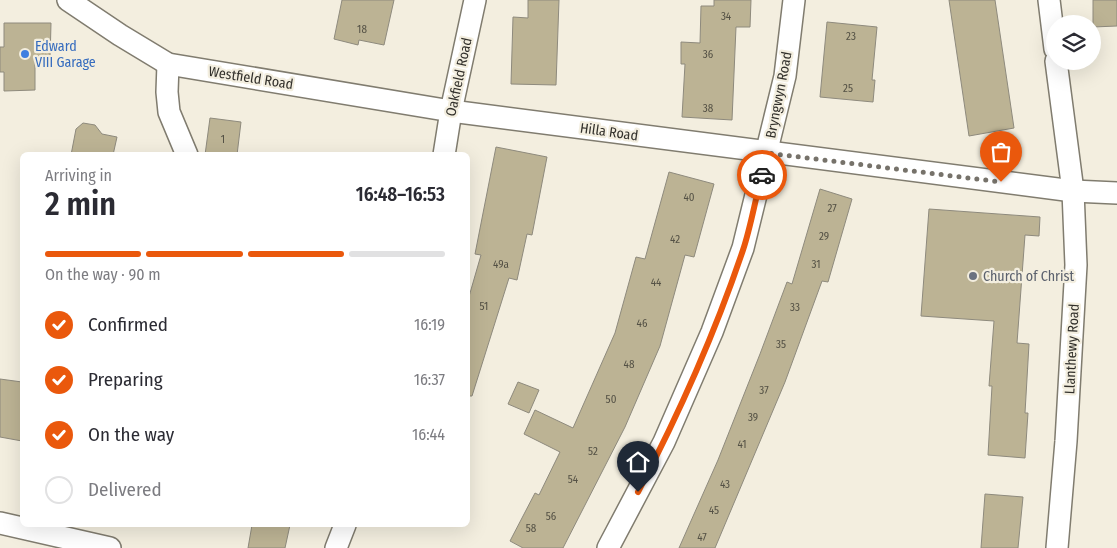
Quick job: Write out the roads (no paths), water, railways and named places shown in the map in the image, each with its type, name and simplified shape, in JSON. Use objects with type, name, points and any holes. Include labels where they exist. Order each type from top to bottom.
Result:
[{"type":"street","name":"Westfield Road","points":[[68,0],[168,64],[451,111]]},
{"type":"street","name":"Oakfield Road","points":[[444,152],[451,111],[475,0]]},
{"type":"street","name":"Bryngwyn Road","points":[[608,548],[664,442],[712,332],[743,248],[785,76],[794,0]]},
{"type":"street","points":[[1049,0],[1051,15]]},
{"type":"street","points":[[168,64],[167,92],[169,112],[186,152]]},
{"type":"street","name":"Llanthewy Road","points":[[1057,70],[1073,192],[1076,265],[1066,441],[1057,548]]},
{"type":"street","name":"Hilla Road","points":[[451,111],[1073,192],[1117,193]]},
{"type":"street","points":[[0,523],[110,548]]},
{"type":"street","points":[[336,548],[344,527]]},
{"type":"place","name":"Edward VIII Garage","points":[[25,54]]},
{"type":"place","name":"Church of Christ","points":[[973,276]]}]
